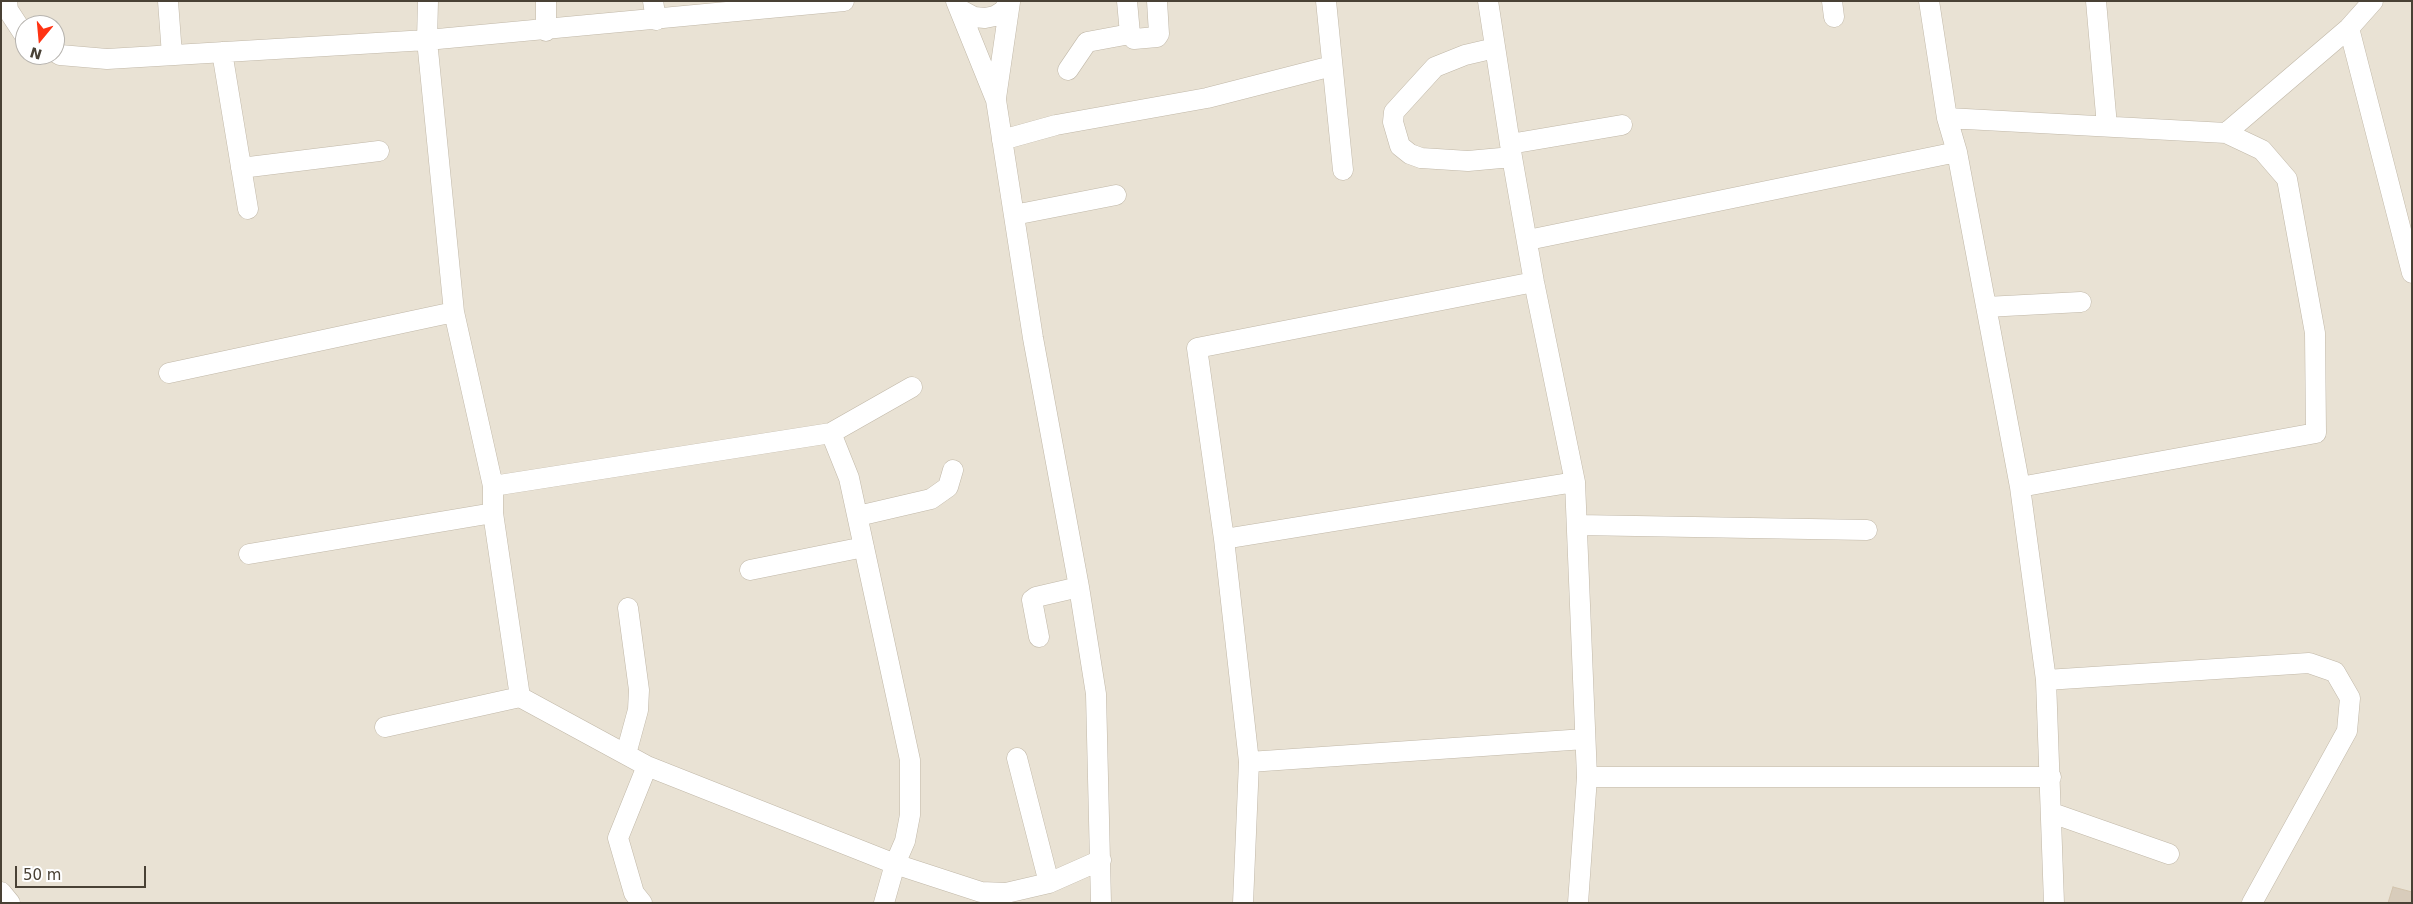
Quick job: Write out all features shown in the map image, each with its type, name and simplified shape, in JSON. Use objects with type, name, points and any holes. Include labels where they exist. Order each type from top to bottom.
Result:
[{"type":"street","points":[[7,1],[8,10],[15,21]]},
{"type":"street","points":[[168,1],[172,55]]},
{"type":"street","points":[[428,1],[427,40],[454,312],[493,486],[493,513],[520,697]]},
{"type":"street","points":[[546,1],[546,31]]},
{"type":"street","points":[[65,55],[107,59],[427,40],[546,31],[655,10],[844,1]]},
{"type":"street","points":[[1127,1],[1130,34],[1134,39],[1157,37],[1159,32],[1157,1]]},
{"type":"street","points":[[1326,1],[1343,170]]},
{"type":"street","points":[[1488,1],[1534,282],[1575,482],[1587,777],[1578,903]]},
{"type":"street","points":[[1929,1],[1946,118],[1957,152],[2020,487],[2046,680],[2051,777],[2054,903]]},
{"type":"street","points":[[2096,1],[2107,126]]},
{"type":"street","points":[[2226,133],[2349,28],[2374,1]]},
{"type":"street","points":[[958,5],[974,17],[985,18],[995,16],[1003,11],[1010,2]]},
{"type":"street","points":[[996,100],[1010,2]]},
{"type":"street","points":[[958,5],[996,100],[1033,338],[1079,587],[1096,694],[1101,903]]},
{"type":"street","points":[[2349,28],[2412,273]]},
{"type":"street","points":[[1068,70],[1088,42],[1130,34]]},
{"type":"street","points":[[1495,48],[1465,55],[1435,67],[1394,112],[1393,122],[1400,146],[1410,154],[1421,158],[1468,161],[1622,125]]},
{"type":"street","points":[[222,52],[248,209]]},
{"type":"street","points":[[1002,140],[1056,125],[1207,98],[1332,66]]},
{"type":"street","points":[[1946,118],[2226,133],[2262,150],[2287,179],[2315,332],[2316,433],[2020,487]]},
{"type":"street","points":[[241,168],[379,151]]},
{"type":"street","points":[[1528,240],[1957,152]]},
{"type":"street","points":[[1014,215],[1116,195]]},
{"type":"street","points":[[1243,903],[1249,762],[1224,539],[1197,348],[1534,282]]},
{"type":"street","points":[[1986,307],[2080,302]]},
{"type":"street","points":[[169,373],[454,312]]},
{"type":"street","points":[[493,486],[831,433],[912,387]]},
{"type":"street","points":[[831,433],[849,478],[910,760],[910,815],[905,841],[895,864],[884,903]]},
{"type":"street","points":[[858,516],[931,499],[948,487],[953,470]]},
{"type":"street","points":[[1224,539],[1575,482]]},
{"type":"street","points":[[249,554],[493,513]]},
{"type":"street","points":[[1578,525],[1867,530]]},
{"type":"street","points":[[750,570],[864,547]]},
{"type":"street","points":[[1039,636],[1032,600],[1079,587]]},
{"type":"street","points":[[626,754],[638,710],[639,690],[628,608]]},
{"type":"street","points":[[2046,680],[2309,663],[2335,672],[2350,698],[2347,731],[2252,903]]},
{"type":"street","points":[[385,727],[520,697],[647,766],[895,864],[981,892],[1006,893],[1048,883],[1101,860]]},
{"type":"street","points":[[1249,762],[1585,738]]},
{"type":"street","points":[[1017,758],[1048,883]]},
{"type":"street","points":[[642,903],[634,893],[618,838],[647,766]]},
{"type":"street","points":[[1587,777],[2051,777]]},
{"type":"street","points":[[2052,813],[2169,854]]},
{"type":"street","points":[[1,892],[10,903]]},
{"type":"shaded area","points":[[1,1],[2412,1],[2412,903],[1,903]]},
{"type":"building","points":[[2393,887],[2412,892],[2412,903],[2388,903]]}]
